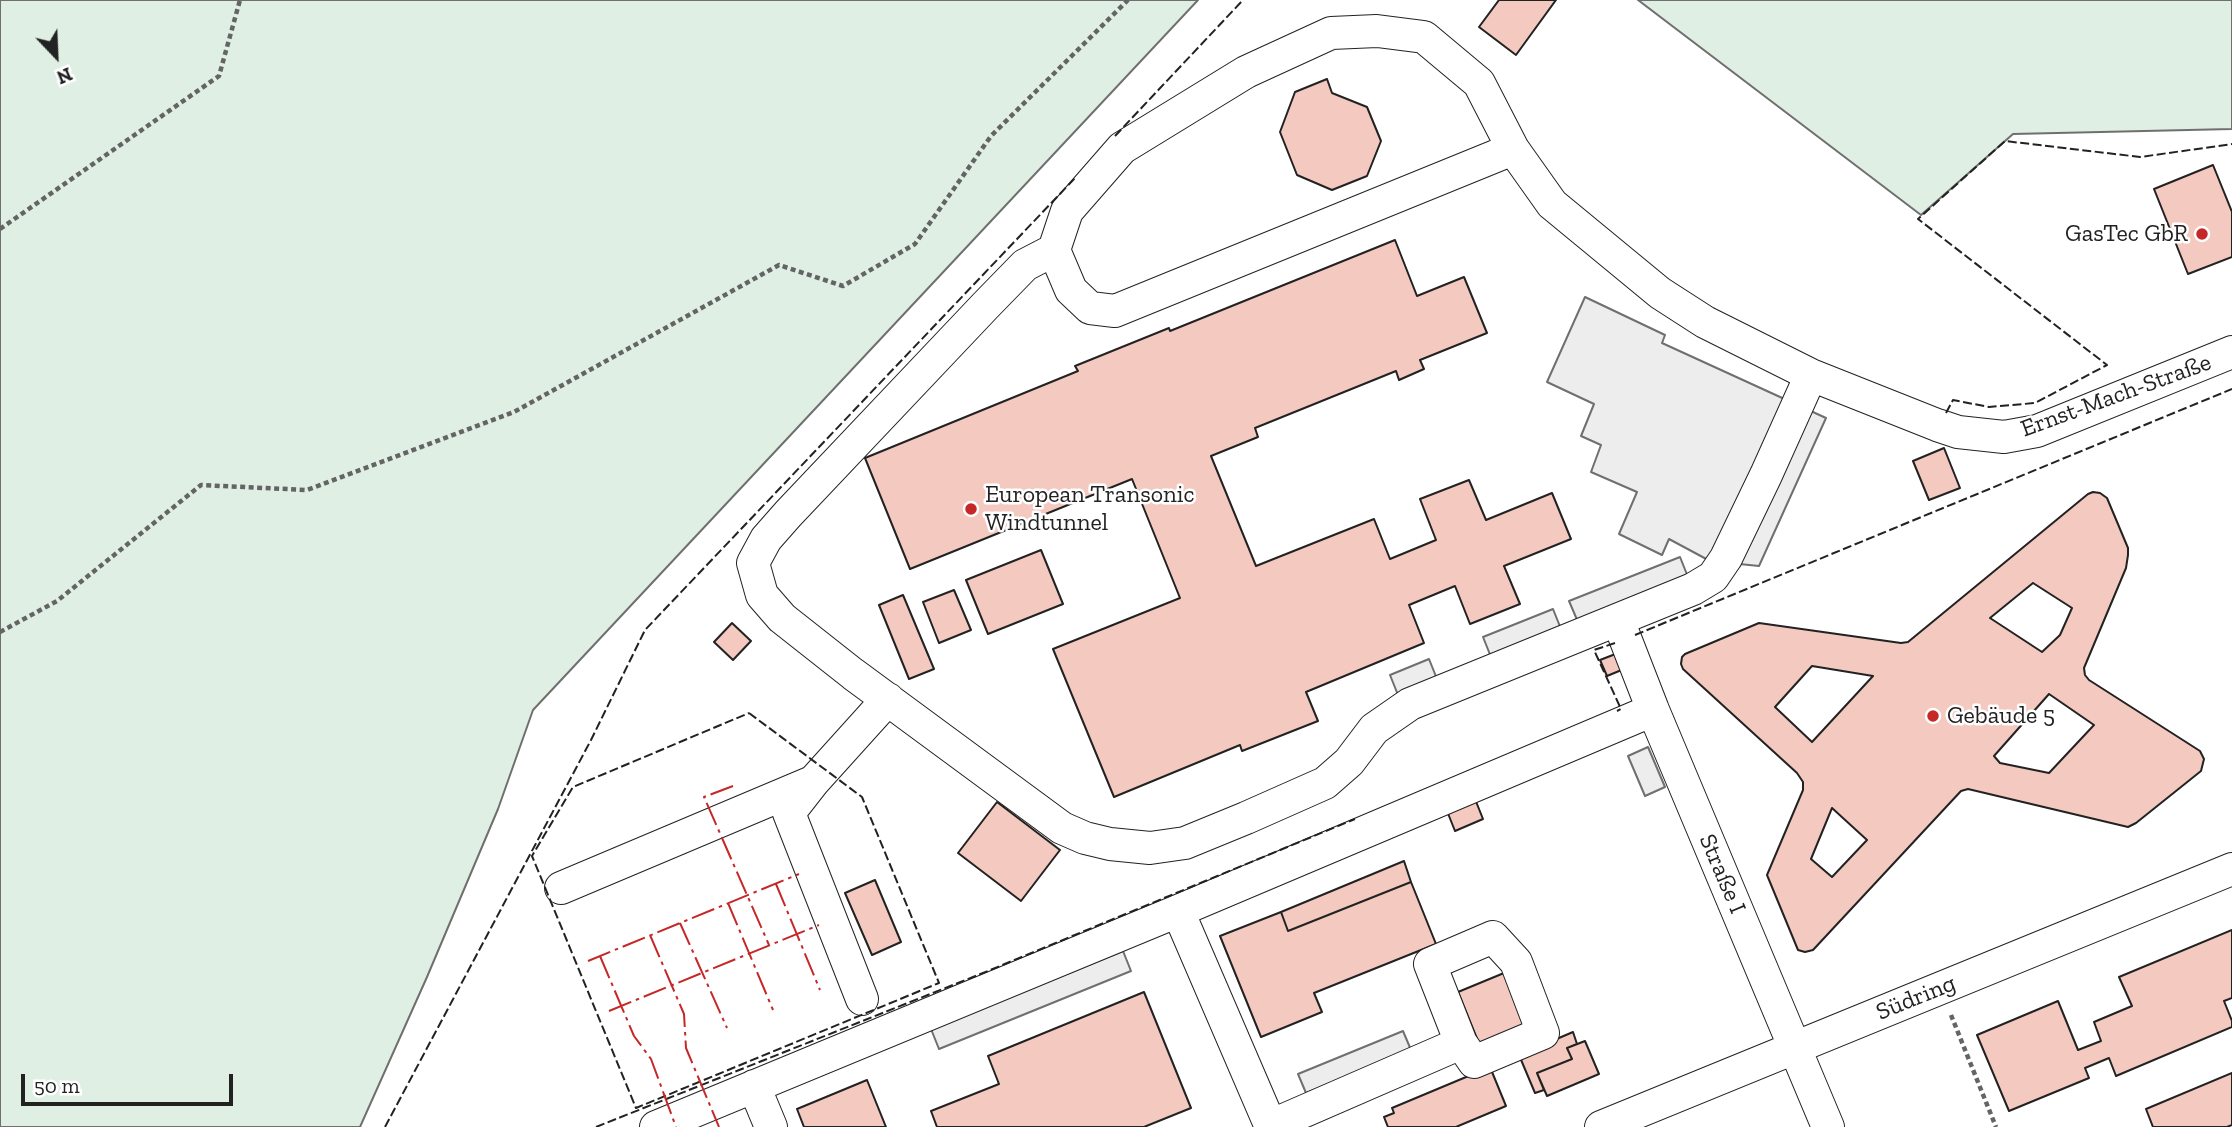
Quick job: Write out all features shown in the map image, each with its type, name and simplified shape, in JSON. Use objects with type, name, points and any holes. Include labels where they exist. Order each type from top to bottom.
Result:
[{"type":"street","name":"Ernst-Mach-Straße","points":[[1055,250],[1067,211],[1122,148],[1246,72],[1331,33],[1377,31],[1424,37],[1479,83],[1513,149],[1552,204],[1660,293],[1705,322],[1811,374],[1958,432],[2004,437],[2037,430],[2232,352]]},
{"type":"street","points":[[1513,149],[1115,311],[1090,307],[1071,290],[1055,250],[1025,265],[766,538],[753,563],[762,595],[782,618],[1062,828],[1110,844],[1150,848],[1185,843],[1325,783],[1349,762],[1374,729],[1410,704],[1693,589],[1713,577],[1726,558],[1811,374]]},
{"type":"street","name":"Straße I","points":[[1618,620],[1828,1127]]},
{"type":"street","points":[[862,999],[789,813],[814,781],[888,699]]},
{"type":"street","points":[[656,1127],[1654,710]]},
{"type":"street","points":[[561,888],[814,781]]},
{"type":"street","name":"Südring","points":[[1601,1127],[2232,869]]},
{"type":"street","points":[[1178,911],[1270,1126],[1461,1043]]},
{"type":"street","points":[[754,1086],[771,1127]]},
{"type":"path","points":[[0,229],[219,76],[240,0]]},
{"type":"path","points":[[0,632],[57,601],[201,485],[307,490],[514,412],[779,265],[843,286],[915,244],[991,136],[1128,0]]},
{"type":"path","points":[[1941,988],[1996,1127]]},
{"type":"green space","points":[[0,0],[1198,0],[533,710],[498,809],[360,1127],[0,1127]]},
{"type":"green space","points":[[1638,0],[2232,0],[2232,129],[2013,134],[1921,215]]},
{"type":"shaded area","points":[[1585,297],[1665,335],[1662,343],[1826,418],[1759,566],[1710,561],[1669,539],[1662,555],[1619,534],[1637,492],[1591,472],[1601,445],[1581,436],[1594,404],[1547,382]]},
{"type":"shaded area","points":[[1680,557],[1688,577],[1578,622],[1569,601]]},
{"type":"shaded area","points":[[1553,609],[1561,629],[1491,657],[1483,637]]},
{"type":"shaded area","points":[[1429,659],[1437,679],[1398,695],[1390,675]]},
{"type":"shaded area","points":[[1648,747],[1665,787],[1645,796],[1628,756]]},
{"type":"shaded area","points":[[1123,951],[1131,971],[939,1049],[931,1029]]},
{"type":"shaded area","points":[[1403,1031],[1411,1050],[1306,1093],[1298,1074]]},
{"type":"building","points":[[1499,0],[1556,0],[1516,55],[1479,27]]},
{"type":"building","points":[[1327,79],[1332,93],[1367,107],[1381,141],[1367,176],[1332,190],[1297,175],[1280,132],[1295,92]]},
{"type":"building","name":"GasTec GbR","points":[[2213,165],[2232,212],[2232,257],[2188,274],[2154,189]]},
{"type":"building","name":"European Transonic Windtunnel","points":[[1395,240],[1417,296],[1464,277],[1487,333],[1420,360],[1424,369],[1399,380],[1396,371],[1255,428],[1258,437],[1211,456],[1256,566],[1374,519],[1390,559],[1436,540],[1420,499],[1469,480],[1486,520],[1552,493],[1571,539],[1504,566],[1520,604],[1470,624],[1455,586],[1409,605],[1424,643],[1306,692],[1318,721],[1242,751],[1240,745],[1114,797],[1053,649],[1180,598],[1132,479],[910,569],[865,458],[1078,371],[1075,366],[1169,328],[1170,331]]},
{"type":"building","points":[[1944,448],[1960,488],[1929,500],[1913,461]]},
{"type":"building","name":"Gebäude 5","points":[[2100,493],[2107,498],[2128,548],[2128,555],[2126,568],[2084,668],[2085,675],[2200,751],[2204,759],[2201,771],[2128,827],[1968,789],[1961,791],[1813,950],[1798,950],[1767,875],[1803,790],[1803,782],[1797,773],[1683,669],[1682,657],[1759,623],[1908,642],[2088,494]],"holes":[[[2033,583],[2072,608],[2060,635],[2042,652],[1990,618]],[[1812,666],[1873,676],[1812,742],[1775,707]],[[2049,694],[2094,725],[2049,773],[2000,763],[1994,756]],[[1832,808],[1867,840],[1832,877],[1811,859]]]},
{"type":"building","points":[[1041,550],[1063,604],[988,634],[966,580]]},
{"type":"building","points":[[954,590],[971,630],[939,643],[923,602]]},
{"type":"building","points":[[903,595],[934,669],[909,679],[879,605]]},
{"type":"building","points":[[732,623],[751,641],[733,660],[714,642]]},
{"type":"building","points":[[1618,653],[1624,669],[1607,676],[1600,660]]},
{"type":"building","points":[[1475,799],[1483,819],[1455,831],[1447,811]]},
{"type":"building","points":[[997,802],[1060,850],[1021,901],[958,853]]},
{"type":"building","points":[[1404,861],[1411,882],[1288,931],[1281,912]]},
{"type":"building","points":[[875,880],[901,942],[872,955],[845,893]]},
{"type":"building","points":[[1411,882],[1436,944],[1314,993],[1322,1012],[1261,1037],[1220,936],[1281,912],[1288,931]]},
{"type":"building","points":[[2232,930],[2232,998],[2224,1001],[2232,1027],[2116,1076],[2109,1058],[2085,1068],[2089,1078],[2009,1111],[1977,1035],[2058,1001],[2078,1050],[2101,1041],[2094,1022],[2132,1006],[2119,977]]},
{"type":"building","points":[[1504,973],[1528,1032],[1482,1051],[1458,992]]},
{"type":"building","points":[[1144,992],[1191,1108],[1144,1127],[937,1127],[931,1111],[999,1084],[988,1056]]},
{"type":"building","points":[[1573,1032],[1577,1044],[1567,1048],[1572,1059],[1537,1073],[1544,1090],[1535,1093],[1519,1055]]},
{"type":"building","points":[[1585,1041],[1599,1074],[1547,1096],[1537,1073],[1572,1059],[1567,1048]]},
{"type":"building","points":[[1490,1067],[1506,1106],[1456,1127],[1388,1127],[1384,1117],[1394,1113],[1392,1108]]},
{"type":"building","points":[[2232,1073],[2232,1125],[2153,1127],[2146,1109]]},
{"type":"building","points":[[867,1080],[886,1127],[804,1127],[797,1109]]},
{"type":"fence","points":[[1115,136],[1243,0]]},
{"type":"fence","points":[[1946,413],[1953,400],[1989,407],[2035,403],[2107,365],[1918,219],[2005,141],[2140,157],[2232,144]]},
{"type":"fence","points":[[385,1127],[591,740],[645,630],[1076,177]]},
{"type":"fence","points":[[1635,635],[2232,389]]},
{"type":"fence","points":[[1615,643],[1594,650],[1621,709],[1617,711]]},
{"type":"fence","points":[[749,713],[862,797],[939,983],[636,1108],[532,856],[573,787],[749,713]]},
{"type":"fence","points":[[596,1127],[983,973],[1355,819]]},
{"type":"power","points":[[733,786],[704,797],[769,945]]},
{"type":"power","points":[[588,961],[799,874]]},
{"type":"power","points":[[776,884],[820,990]]},
{"type":"power","points":[[728,903],[773,1010]]},
{"type":"power","points":[[680,923],[727,1028]]},
{"type":"power","points":[[609,1011],[819,925]]},
{"type":"power","points":[[650,935],[684,1014],[686,1048],[719,1127]]},
{"type":"power","points":[[600,956],[634,1036],[651,1059],[676,1127]]},
{"type":"place","name":"GasTec GbR","points":[[2202,234]]},
{"type":"place","name":"European Transonic Windtunnel","points":[[971,509]]},
{"type":"place","name":"Gebäude 5","points":[[1933,716]]}]
